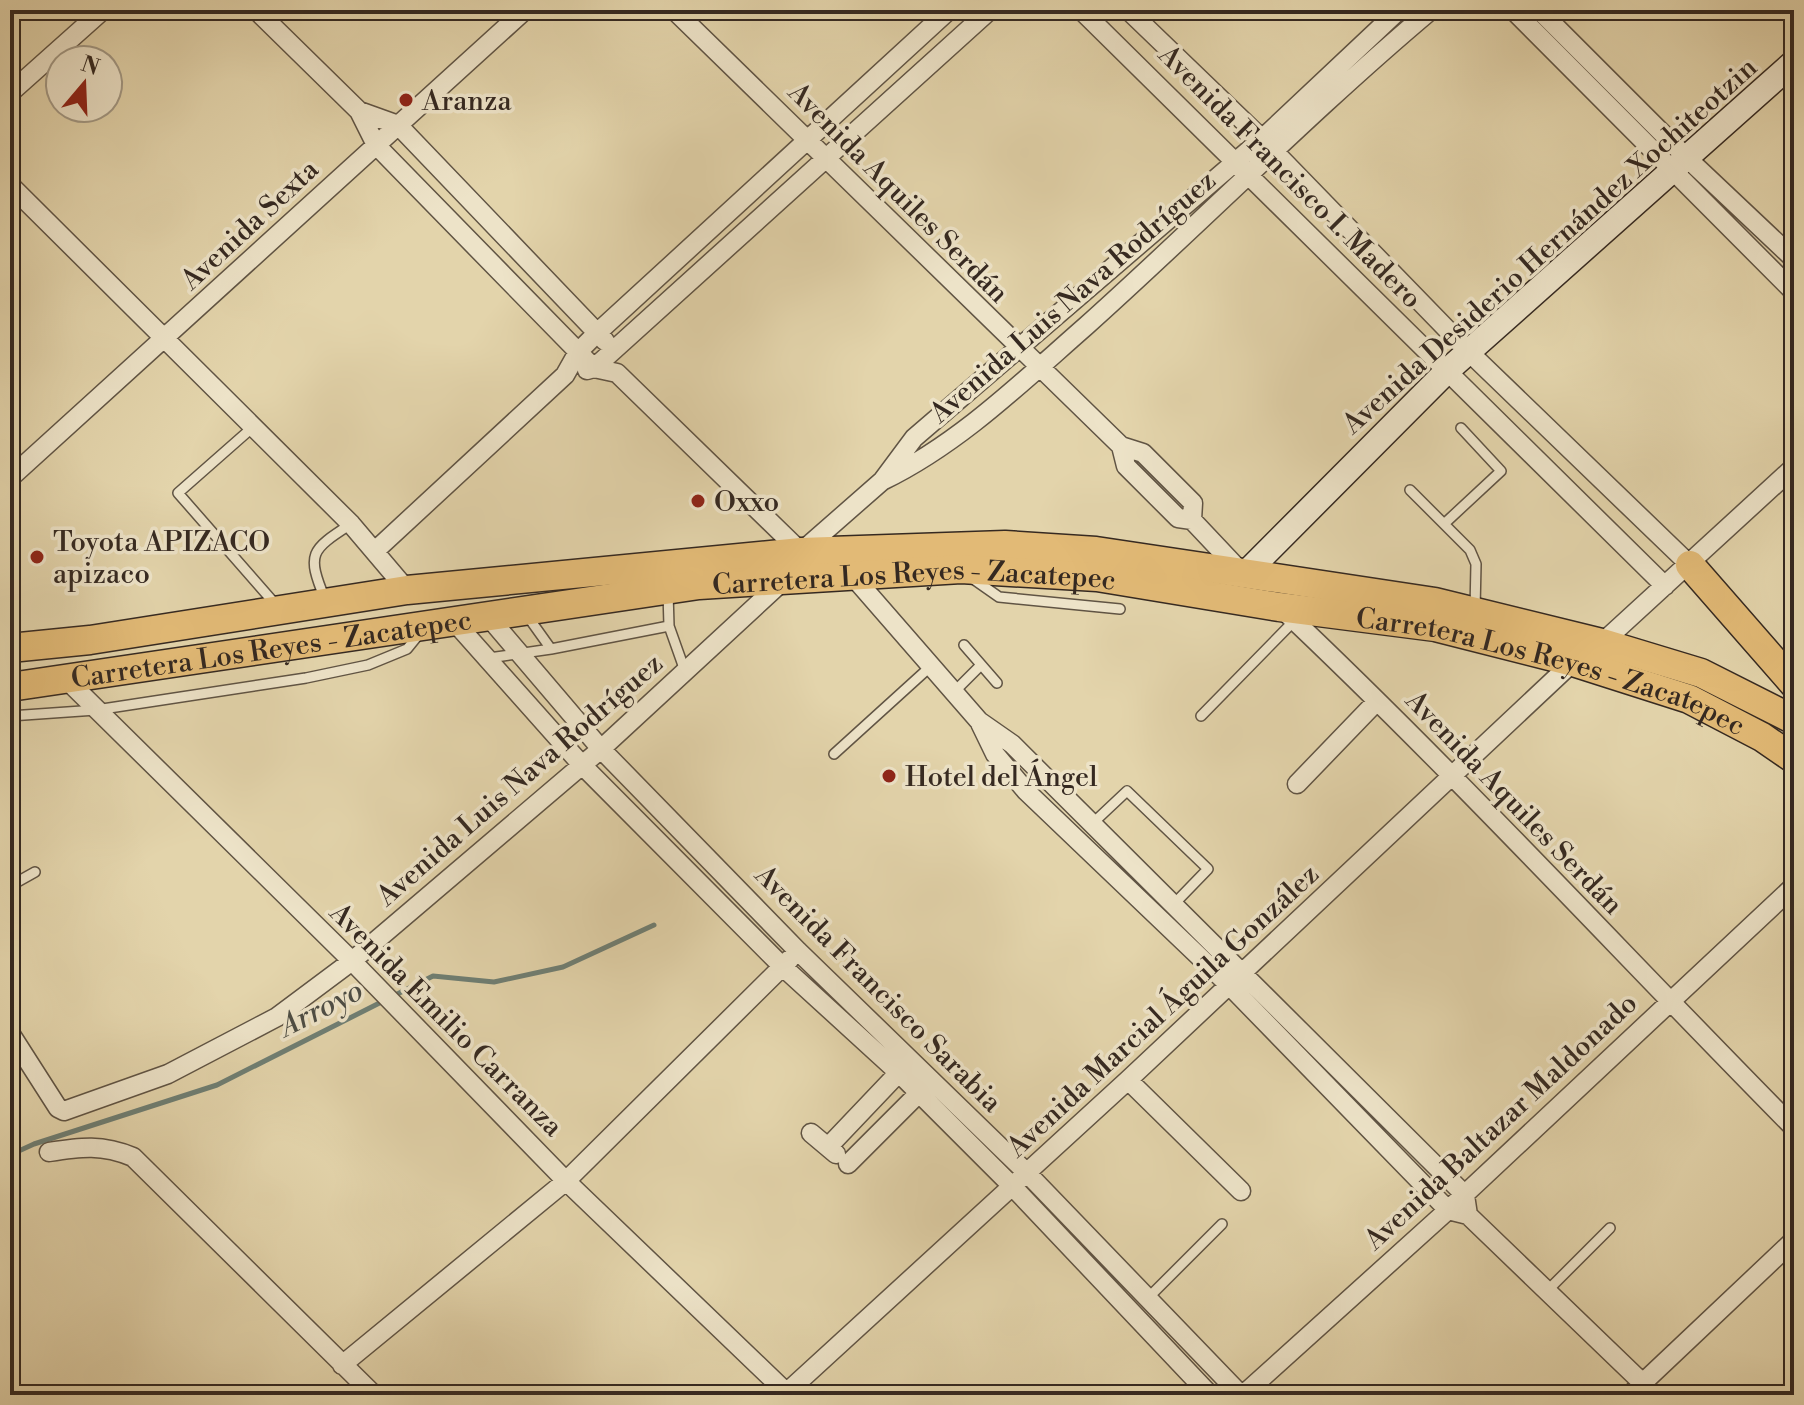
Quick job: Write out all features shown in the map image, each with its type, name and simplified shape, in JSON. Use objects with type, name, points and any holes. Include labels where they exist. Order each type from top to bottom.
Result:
[{"type":"main road","name":"Avenida Desiderio Hernández Xochiteotzin","points":[[1244,575],[1448,370],[1794,62]]},
{"type":"main road","name":"Carretera Los Reyes - Zacatepec","points":[[10,648],[90,640],[407,590],[801,552],[1005,545],[1096,551],[1435,602],[1602,643],[1701,673],[1794,720]]},
{"type":"main road","points":[[1690,565],[1794,684]]},
{"type":"main road","name":"Carretera Los Reyes - Zacatepec","points":[[10,687],[667,589],[786,578],[961,569],[1097,577],[1287,614],[1435,627],[1573,662],[1689,699],[1762,737],[1794,759]]},
{"type":"street","points":[[10,93],[103,10]]},
{"type":"street","points":[[256,10],[359,111],[376,145],[594,368]]},
{"type":"street","name":"Avenida Sexta","points":[[10,478],[525,10]]},
{"type":"street","name":"Avenida Aquiles Serdán","points":[[674,10],[1121,446],[1126,466],[1178,518],[1192,520],[1244,575],[1455,776],[1669,1002],[1794,1128]]},
{"type":"street","points":[[376,550],[565,375],[578,352],[597,333],[809,142],[949,10]]},
{"type":"street","points":[[594,368],[990,10]]},
{"type":"street","name":"Avenida Francisco I. Madero","points":[[1081,10],[1665,586]]},
{"type":"street","name":"Avenida Francisco I. Madero","points":[[1128,10],[1268,146],[1469,352],[1690,565]]},
{"type":"street","name":"Avenida Luis Nava Rodríguez","points":[[882,481],[926,459],[1039,368],[1151,268],[1250,177],[1268,146],[1363,55],[1399,10]]},
{"type":"street","name":"Avenida Luis Nava Rodríguez","points":[[1363,55],[1431,10]]},
{"type":"street","points":[[1539,10],[1577,60]]},
{"type":"street","points":[[1520,12],[1577,60],[1790,280]]},
{"type":"street","points":[[920,37],[940,56]]},
{"type":"street","points":[[1142,69],[1166,47]]},
{"type":"street","points":[[872,81],[892,100]]},
{"type":"street","points":[[359,111],[398,125],[614,350],[617,373]]},
{"type":"street","name":"Avenida Luis Nava Rodríguez","points":[[801,552],[882,481],[914,438],[1132,247],[1235,161],[1268,146]]},
{"type":"street","points":[[1680,166],[1794,259]]},
{"type":"street","points":[[10,185],[351,524],[407,590]]},
{"type":"street","points":[[709,231],[724,251]]},
{"type":"street","points":[[1333,258],[1354,235]]},
{"type":"street","points":[[1132,247],[1151,268]]},
{"type":"street","points":[[651,283],[668,301]]},
{"type":"street","points":[[565,375],[594,368],[617,373],[801,552]]},
{"type":"street","points":[[1547,469],[1568,448]]},
{"type":"street","points":[[1602,643],[1794,467]]},
{"type":"street","points":[[851,574],[979,721],[1012,744],[1465,1195],[1468,1215]]},
{"type":"street","name":"Avenida Luis Nava Rodríguez","points":[[10,1033],[58,1108],[64,1111],[168,1074],[277,1017],[352,961],[601,749],[786,578]]},
{"type":"street","name":"Avenida Francisco Sarabia","points":[[486,614],[601,749],[798,951],[925,1086],[1013,1187],[1210,1395]]},
{"type":"street","name":"Avenida Francisco Sarabia","points":[[441,621],[489,658],[581,764],[783,967],[905,1066]]},
{"type":"street","name":"Avenida Marcial Águila González","points":[[787,1394],[1455,776],[1573,662]]},
{"type":"street","name":"Avenida Emilio Carranza","points":[[67,680],[352,961],[566,1181],[787,1394]]},
{"type":"street","points":[[1297,784],[1377,701]]},
{"type":"street","points":[[979,721],[995,754],[1026,791],[1229,985],[1448,1210],[1468,1215],[1547,1291],[1643,1391],[1794,1240]]},
{"type":"street","name":"Avenida Baltazar Maldonado","points":[[1242,1395],[1465,1195],[1794,886]]},
{"type":"street","points":[[342,1365],[566,1181],[798,951]]},
{"type":"street","points":[[828,1147],[905,1066]]},
{"type":"street","points":[[1128,1080],[1241,1191]]},
{"type":"street","points":[[811,1133],[852,1167],[925,1086]]},
{"type":"street","name":"Avenida Francisco Sarabia","points":[[925,1086],[1027,1173],[1242,1395]]},
{"type":"street","points":[[49,1152],[91,1145],[112,1148],[133,1157],[374,1395]]},
{"type":"lane","points":[[253,427],[178,493],[281,611]]},
{"type":"lane","points":[[1444,524],[1501,471],[1461,428]]},
{"type":"lane","points":[[1410,490],[1470,550],[1476,564],[1474,612]]},
{"type":"lane","points":[[327,603],[314,571],[313,557],[317,545],[351,524]]},
{"type":"lane","points":[[961,569],[988,593],[999,597],[1120,609]]},
{"type":"lane","points":[[667,589],[669,626],[685,671]]},
{"type":"lane","points":[[524,611],[551,649]]},
{"type":"lane","points":[[1201,716],[1287,614]]},
{"type":"lane","points":[[10,716],[96,710],[306,678],[368,665],[407,649],[441,621]]},
{"type":"lane","points":[[489,658],[669,626]]},
{"type":"lane","points":[[964,645],[997,683]]},
{"type":"lane","points":[[954,692],[981,665]]},
{"type":"lane","points":[[834,754],[931,666]]},
{"type":"lane","points":[[1093,823],[1127,791],[1208,869],[1175,903]]},
{"type":"lane","points":[[10,886],[35,872]]},
{"type":"lane","points":[[1148,1298],[1222,1224]]},
{"type":"lane","points":[[1547,1291],[1610,1228]]},
{"type":"waterway","name":"Arroyo","points":[[10,1155],[34,1144],[217,1085],[433,976],[494,982],[563,967],[654,925]]},
{"type":"place","name":"Aranza","points":[[406,100]]},
{"type":"place","name":"Oxxo","points":[[698,501]]},
{"type":"place","name":"Toyota APIZACO apizaco","points":[[37,557]]},
{"type":"place","name":"Hotel del Ángel","points":[[889,776]]}]
